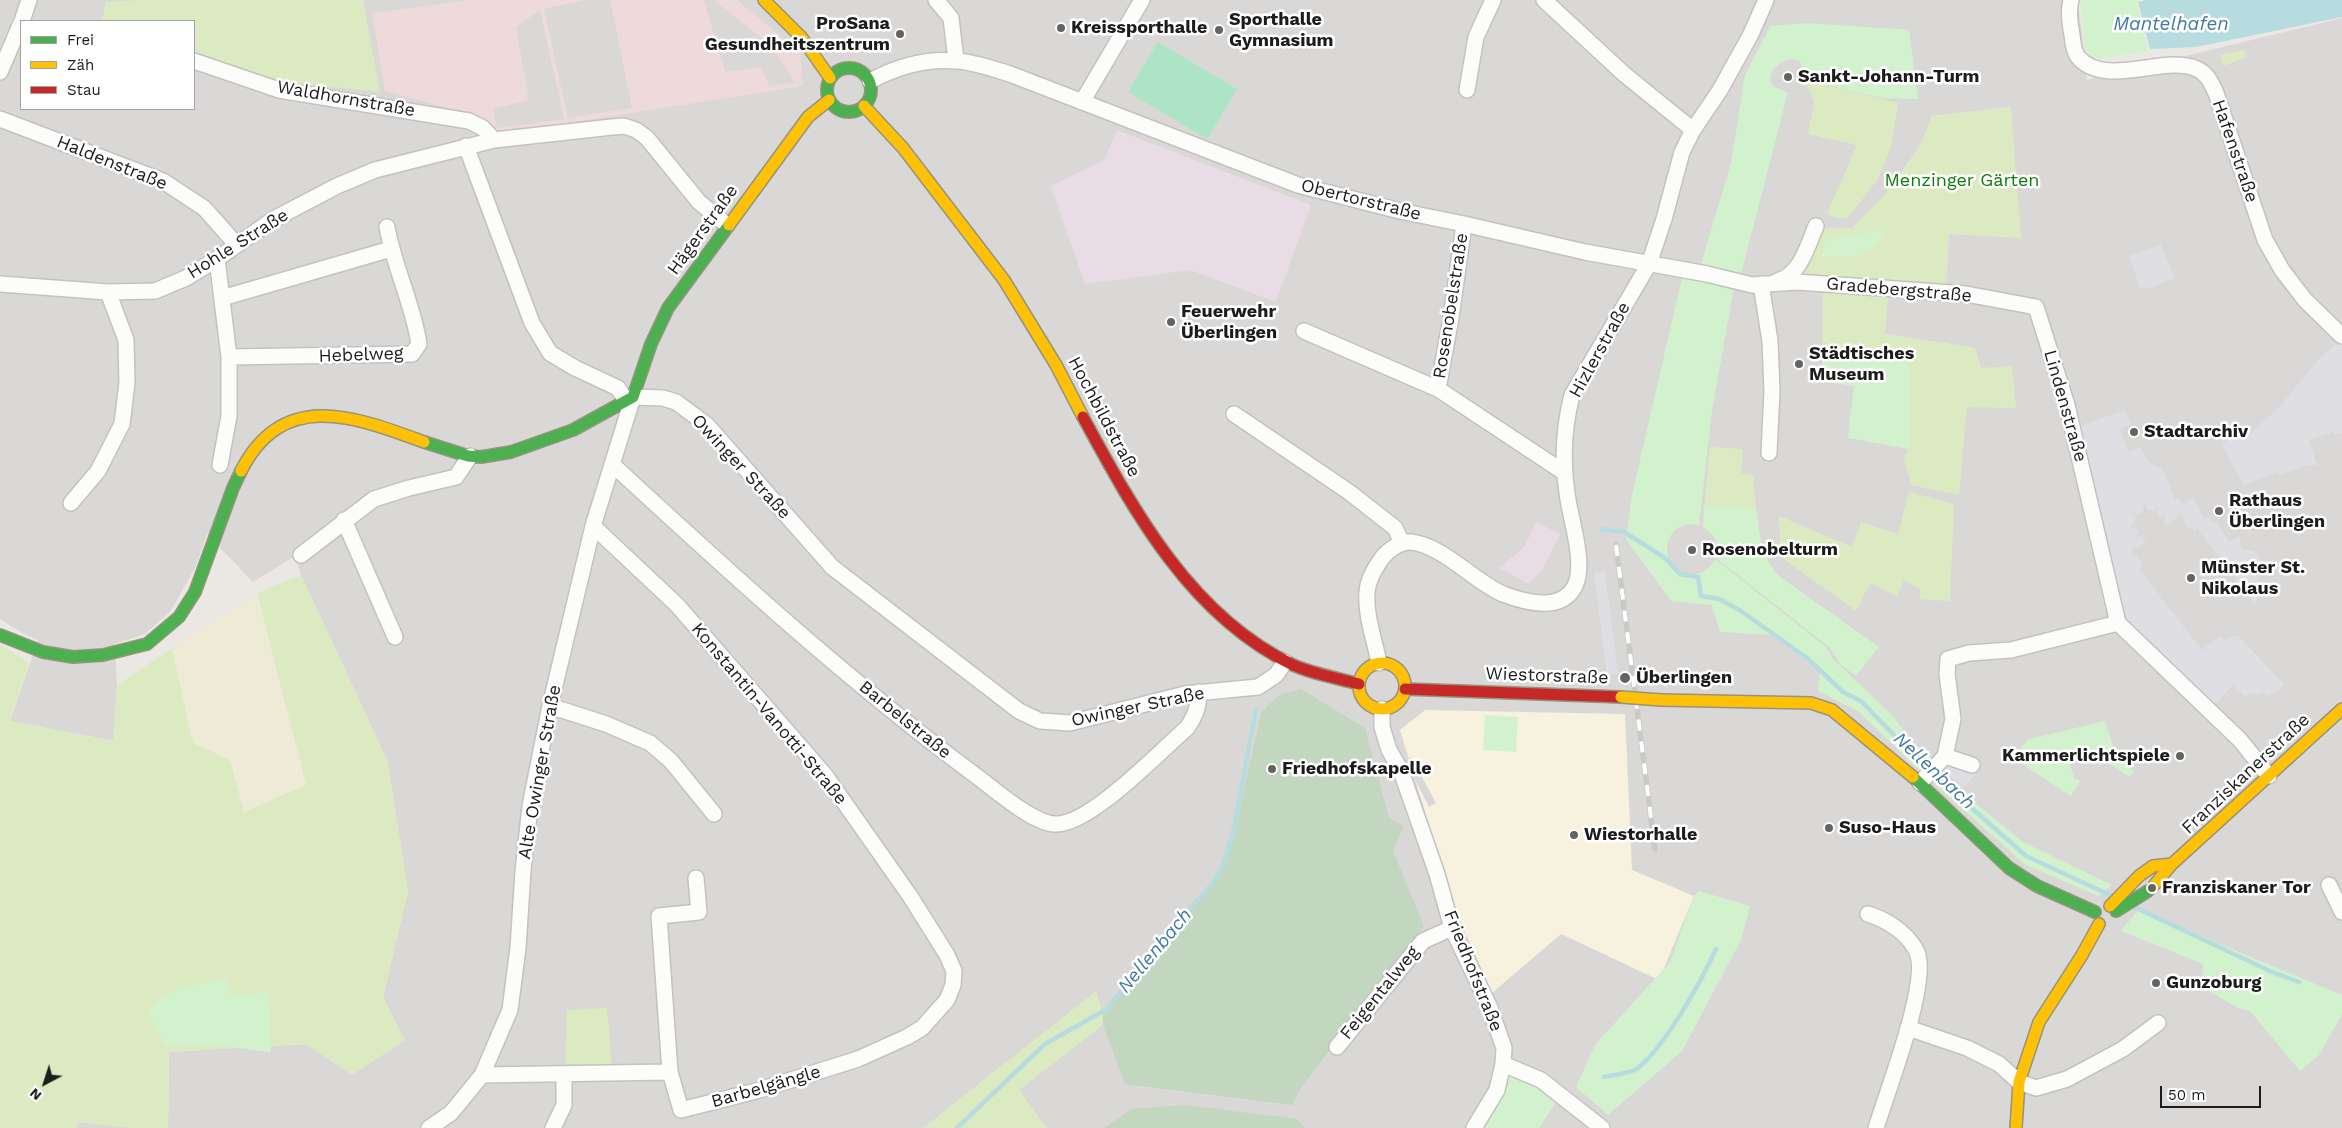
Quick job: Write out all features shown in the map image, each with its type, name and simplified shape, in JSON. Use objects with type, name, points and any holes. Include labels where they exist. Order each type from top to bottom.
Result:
[{"type":"street","points":[[23,20],[29,0]]},
{"type":"street","points":[[764,0],[802,38],[830,78]]},
{"type":"street","points":[[778,0],[789,8],[822,46]]},
{"type":"street","points":[[936,0],[951,18],[956,60]]},
{"type":"street","points":[[1082,102],[1142,0]]},
{"type":"street","points":[[1467,90],[1476,37],[1493,0]]},
{"type":"street","points":[[1544,0],[1624,74],[1693,130]]},
{"type":"street","name":"Hizlerstraße","points":[[1402,543],[1409,542],[1425,545],[1503,594],[1548,605],[1561,599],[1574,586],[1579,560],[1565,473],[1565,420],[1572,395],[1649,264],[1664,219],[1682,152],[1693,130],[1720,90],[1751,34],[1766,0]]},
{"type":"street","name":"Hafenstraße","points":[[2071,0],[2070,19],[2073,46],[2077,56],[2094,68],[2134,70],[2185,66],[2196,69],[2208,78],[2216,93],[2266,240],[2282,270],[2305,300],[2342,336]]},
{"type":"street","points":[[0,72],[20,27]]},
{"type":"street","points":[[832,58],[841,69]]},
{"type":"street","name":"Obertorstraße","points":[[870,81],[885,73],[921,62],[956,60],[1010,74],[1307,188],[1400,211],[1585,252],[1649,264]]},
{"type":"street","name":"Waldhornstraße","points":[[195,61],[279,90],[469,121],[483,128],[494,140]]},
{"type":"street","points":[[856,68],[862,71],[870,81],[871,95],[859,110],[846,112],[833,106],[829,100],[827,93],[830,78],[841,69],[856,68]]},
{"type":"street","name":"Hägerstraße","points":[[629,398],[668,308],[808,117],[829,100]]},
{"type":"street","name":"Hochbildstraße","points":[[864,106],[879,120],[932,185],[1024,309],[1138,516],[1178,573],[1244,638],[1285,662],[1315,675],[1359,684]]},
{"type":"street","name":"Haldenstraße","points":[[0,119],[163,181],[204,208],[236,244]]},
{"type":"street","name":"Hohle Straße","points":[[0,284],[108,292],[155,291],[186,278],[272,220],[344,183],[375,170],[494,140],[624,126],[636,130],[647,138],[699,202],[727,225]]},
{"type":"street","points":[[0,635],[24,647],[58,657],[102,657],[146,644],[181,616],[200,582],[228,498],[241,470],[262,443],[282,425],[300,418],[308,415],[340,415],[470,456],[505,454],[546,443],[585,424],[629,398],[618,388],[575,368],[550,353],[532,323],[466,146]]},
{"type":"street","name":"Rosenobelstraße","points":[[1438,389],[1451,318],[1464,224]]},
{"type":"street","name":"Gradebergstraße","points":[[1649,264],[1707,274],[1752,285],[1782,280],[1793,273],[1800,262],[1816,226]]},
{"type":"street","name":"Hebelweg","points":[[229,357],[412,354],[419,344],[417,328],[391,249],[387,227]]},
{"type":"street","points":[[222,298],[391,249]]},
{"type":"street","points":[[216,259],[229,357],[229,416],[220,465]]},
{"type":"street","points":[[1761,284],[1771,358],[1772,391],[1769,453]]},
{"type":"street","name":"Gradebergstraße","points":[[1761,284],[1832,284],[1966,294],[2036,307]]},
{"type":"street","points":[[70,503],[98,471],[122,424],[127,383],[126,340],[108,292]]},
{"type":"street","name":"Lindenstraße","points":[[2036,307],[2067,405],[2118,623]]},
{"type":"street","name":"Rosenobelstraße","points":[[1304,331],[1438,389],[1565,473]]},
{"type":"street","name":"Owinger Straße","points":[[629,398],[663,398],[676,402],[707,426],[832,567],[1019,711],[1040,721],[1070,723],[1199,692],[1258,687],[1276,675],[1285,662]]},
{"type":"street","name":"Alte Owinger Straße","points":[[429,1128],[450,1113],[482,1075],[510,1010],[518,948],[523,871],[530,806],[550,706],[594,526],[629,398]]},
{"type":"street","points":[[1234,414],[1349,492],[1396,528],[1402,543],[1386,553],[1373,570],[1367,592],[1370,620],[1379,663]]},
{"type":"street","points":[[301,555],[344,520],[374,499],[409,488],[456,477],[470,456]]},
{"type":"street","name":"Barbelstraße","points":[[612,464],[730,573],[842,669],[935,745],[1030,816],[1054,824],[1077,820],[1095,810],[1195,718],[1199,705],[1199,692]]},
{"type":"street","points":[[344,520],[395,637]]},
{"type":"street","name":"Konstantin-Vanotti-Straße","points":[[594,526],[677,605],[825,775],[910,896],[947,955],[954,971]]},
{"type":"street","points":[[1923,780],[1940,760],[1954,719],[1946,674],[1948,659],[1969,653],[2011,650],[2118,623],[2240,740],[2268,776]]},
{"type":"street","points":[[1379,663],[1390,664],[1399,670],[1404,678],[1405,690],[1398,703],[1391,708],[1374,708],[1365,702],[1360,693],[1359,684],[1365,671],[1379,663]]},
{"type":"street","name":"Wiestorstraße","points":[[1405,690],[1526,692],[1662,700],[1811,703],[1822,706],[1837,714],[1923,780],[2009,868],[2037,886],[2095,912]]},
{"type":"street","points":[[550,706],[606,724],[650,743],[671,761],[714,814]]},
{"type":"street","name":"Friedhofstraße","points":[[1382,709],[1382,727],[1389,750],[1404,780],[1437,874],[1452,928],[1494,1017],[1504,1048],[1503,1064],[1497,1090],[1474,1128]]},
{"type":"street","name":"Franziskanerstraße","points":[[2112,916],[2152,888],[2172,864],[2342,709]]},
{"type":"street","points":[[1940,760],[1972,765]]},
{"type":"street","name":"Franziskanerstraße","points":[[2112,916],[2126,889],[2153,866],[2172,864]]},
{"type":"street","points":[[482,1075],[670,1072],[659,916],[699,912],[696,878]]},
{"type":"street","points":[[2329,885],[2342,912]]},
{"type":"street","points":[[2103,905],[2112,916],[2105,926],[2099,924],[2095,918],[2095,912],[2103,905]]},
{"type":"street","points":[[1868,914],[1882,919],[1904,934],[1917,951],[1921,970],[1916,1003],[1876,1128]]},
{"type":"street","points":[[2016,1128],[2019,1082],[2039,1022],[2082,955],[2099,924]]},
{"type":"street","name":"Feigentalweg","points":[[1336,1046],[1423,941],[1452,928]]},
{"type":"street","name":"Barbelgängle","points":[[670,1072],[681,1110],[756,1091],[858,1060],[922,1028],[946,1000],[952,985],[954,971]]},
{"type":"street","points":[[1908,1028],[1967,1048],[1999,1064],[2019,1082],[2036,1088],[2067,1079],[2124,1049],[2158,1023]]},
{"type":"street","points":[[1503,1064],[1541,1080],[1602,1128]]},
{"type":"street","points":[[553,1128],[564,1105],[564,1074]]},
{"type":"shaded area","points":[[0,0],[2078,0],[2087,80],[2342,18],[2342,1128],[168,1128],[169,1052],[306,1044],[352,1074],[404,1041],[383,997],[408,891],[387,760],[301,575],[295,556],[253,582],[207,534],[196,566],[170,612],[145,634],[115,644],[117,685],[114,741],[10,721],[38,640],[24,634],[0,619]],"holes":[[[2011,107],[1949,234],[1946,287],[1820,229],[1852,228],[1881,202],[1922,143],[1932,116]],[[1823,292],[1888,296],[1885,334],[1975,348],[1980,368],[1967,406],[1904,458],[1909,449]]]},
{"type":"shaded area","points":[[46,0],[100,0],[96,20],[57,20],[37,15]]},
{"type":"shaded area","points":[[470,0],[737,0],[800,52],[803,86],[497,134],[474,115],[385,91],[372,13]]},
{"type":"shaded area","points":[[585,0],[610,0],[632,108],[568,118],[544,9]]},
{"type":"shaded area","points":[[704,0],[714,0],[770,45],[795,82],[769,86],[761,67],[725,72]]},
{"type":"shaded area","points":[[1146,0],[1184,0],[1156,40],[1130,26]]},
{"type":"shaded area","points":[[540,10],[564,119],[497,128],[493,109],[529,100],[516,27]]},
{"type":"shaded area","points":[[1808,88],[1814,102],[1858,145],[1826,217],[1798,202],[1792,216],[1775,208],[1787,174],[1796,177],[1811,138],[1786,128],[1788,92]]},
{"type":"shaded area","points":[[782,94],[786,114],[778,116],[779,124],[762,128],[760,119],[671,136],[668,115]]},
{"type":"shaded area","points":[[1059,100],[1314,199],[1312,204],[1057,105]]},
{"type":"shaded area","points":[[1117,130],[1311,205],[1276,302],[1190,270],[1085,284],[1051,186],[1104,160]]},
{"type":"shaded area","points":[[667,136],[703,180],[689,191],[654,147]]},
{"type":"shaded area","points":[[2161,245],[2175,278],[2150,288],[2140,288],[2129,256]]},
{"type":"shaded area","points":[[2342,338],[2342,433],[2334,435],[2333,432],[2309,440],[2317,465],[2308,465],[2279,475],[2278,472],[2244,485],[2222,445],[2243,424],[2251,433],[2281,405],[2318,360]]},
{"type":"shaded area","points":[[2125,410],[2131,424],[2120,429],[2128,452],[2141,447],[2146,458],[2154,466],[2162,468],[2175,499],[2178,498],[2181,503],[2185,504],[2193,497],[2204,519],[2210,516],[2213,523],[2217,522],[2229,542],[2239,536],[2242,549],[2254,551],[2262,562],[2267,560],[2273,570],[2264,568],[2258,573],[2257,580],[2264,589],[2255,603],[2250,596],[2251,594],[2248,594],[2242,586],[2244,584],[2241,585],[2235,577],[2236,574],[2233,575],[2227,567],[2228,564],[2226,566],[2220,558],[2221,555],[2219,556],[2212,548],[2213,546],[2211,547],[2205,539],[2206,536],[2204,538],[2198,530],[2199,527],[2194,531],[2191,527],[2189,529],[2181,513],[2167,526],[2163,520],[2166,517],[2161,518],[2157,508],[2155,511],[2147,509],[2145,504],[2142,505],[2144,510],[2137,515],[2133,512],[2132,514],[2136,517],[2134,525],[2130,526],[2131,528],[2136,527],[2139,532],[2136,535],[2137,537],[2141,535],[2146,542],[2136,549],[2134,546],[2131,549],[2133,552],[2131,554],[2133,557],[2136,555],[2142,564],[2139,571],[2147,579],[2146,582],[2148,581],[2155,589],[2154,591],[2156,590],[2162,598],[2160,600],[2163,600],[2169,610],[2177,617],[2176,620],[2178,619],[2184,627],[2183,630],[2185,628],[2202,650],[2220,636],[2225,641],[2230,637],[2238,636],[2285,685],[2269,696],[2263,692],[2256,695],[2250,693],[2245,696],[2233,685],[2209,711],[2118,623],[2076,428]]},
{"type":"shaded area","points":[[1392,459],[1454,503],[1470,475],[1530,517],[1524,525],[1498,507],[1462,557],[1370,491]]},
{"type":"shaded area","points":[[1536,522],[1560,534],[1543,568],[1529,584],[1499,568],[1525,546]]},
{"type":"shaded area","points":[[1405,554],[1426,564],[1494,609],[1505,613],[1512,665],[1423,661],[1398,643],[1390,614],[1386,572]]},
{"type":"shaded area","points":[[1605,572],[1618,673],[1607,675],[1594,573]]},
{"type":"shaded area","points":[[257,593],[307,785],[244,812],[230,760],[193,743],[172,648]]},
{"type":"shaded area","points":[[1127,608],[1152,635],[1133,653],[1107,628]]},
{"type":"shaded area","points":[[1438,676],[1461,676],[1461,682],[1435,682]]},
{"type":"shaded area","points":[[1425,710],[1625,714],[1632,870],[1694,896],[1659,980],[1561,934],[1492,993],[1455,910],[1400,730]]},
{"type":"shaded area","points":[[1952,747],[1979,771],[1964,787],[1936,765]]},
{"type":"shaded area","points":[[1411,757],[1436,803],[1429,807],[1405,760]]},
{"type":"shaded area","points":[[1351,1052],[1451,1128],[1325,1128],[1304,1111]]},
{"type":"shaded area","points":[[78,1122],[133,1128],[77,1128]]},
{"type":"green space","points":[[139,0],[363,0],[380,92],[279,81],[195,58],[195,20],[102,20],[106,2]]},
{"type":"green space","points":[[2080,0],[2138,0],[2136,1],[2148,51],[2100,59],[2091,57],[2085,49]]},
{"type":"green space","points":[[1807,23],[1909,30],[1918,99],[1881,98],[1804,79],[1802,66],[1796,60],[1787,60],[1779,64],[1772,71],[1771,79],[1775,87],[1788,92],[1741,274],[1700,268],[1731,163],[1745,75],[1770,26]]},
{"type":"green space","points":[[1158,42],[1237,89],[1207,139],[1128,92]]},
{"type":"green space","points":[[2245,50],[2247,57],[2223,66],[2220,55]]},
{"type":"green space","points":[[1805,80],[1898,103],[1891,147],[1878,179],[1848,218],[1837,218],[1827,214],[1857,145],[1808,134],[1814,102]]},
{"type":"green space","name":"Menzinger Gärten","points":[[2011,107],[2021,238],[1949,234],[1946,287],[1795,277],[1820,228],[1852,228],[1877,203],[1909,163],[1932,116]]},
{"type":"green space","points":[[1884,230],[1874,247],[1867,252],[1851,257],[1822,257],[1825,243],[1829,238]]},
{"type":"green space","points":[[1682,278],[1734,287],[1711,417],[1699,525],[1686,525],[1676,530],[1670,538],[1667,547],[1668,557],[1673,566],[1682,572],[1694,574],[1706,570],[1715,559],[1826,647],[1832,658],[1892,715],[1913,743],[1934,758],[1923,774],[1858,711],[1818,691],[1820,670],[1773,635],[1720,632],[1712,605],[1671,601],[1626,539],[1632,495]]},
{"type":"green space","points":[[1823,291],[1888,296],[1885,334],[1975,348],[1981,368],[2012,366],[2016,408],[1967,407],[1959,495],[1911,485],[1904,458],[1909,449],[1909,352],[1822,348]]},
{"type":"green space","points":[[1822,348],[1909,352],[1909,449],[1848,438],[1854,386],[1822,381]]},
{"type":"green space","points":[[1710,447],[1743,449],[1741,473],[1753,475],[1756,508],[1704,507]]},
{"type":"green space","points":[[1909,492],[1954,504],[1950,601],[1919,599],[1921,590],[1904,580],[1897,596],[1870,583],[1856,611],[1785,560],[1780,552],[1779,516],[1852,547],[1861,522],[1898,534]]},
{"type":"green space","points":[[1704,507],[1756,508],[1764,552],[1779,576],[1879,647],[1856,676],[1841,665],[1829,647],[1716,558],[1717,548],[1715,540],[1711,533],[1703,527]]},
{"type":"green space","points":[[301,575],[387,760],[408,891],[383,997],[405,1040],[352,1075],[306,1044],[169,1052],[168,1128],[133,1128],[78,1122],[77,1128],[0,1128],[0,644],[29,663],[10,721],[113,741],[117,685],[172,648],[193,743],[230,760],[244,812],[306,785],[257,593]]},
{"type":"green space","points":[[1301,689],[1365,728],[1389,818],[1404,826],[1393,851],[1424,926],[1298,1092],[1293,1105],[1125,1084],[1103,1025],[1103,1015],[1213,883],[1223,866],[1234,837],[1261,712],[1279,695]]},
{"type":"green space","points":[[1485,715],[1518,717],[1516,752],[1483,750]]},
{"type":"green space","points":[[2105,721],[2117,757],[2134,772],[2130,777],[2092,753],[2078,754],[2070,765],[2074,778],[2080,781],[2071,796],[2012,757],[2029,739]]},
{"type":"green space","points":[[1943,777],[2023,842],[2112,885],[2098,896],[2024,864],[1936,785]]},
{"type":"green space","points":[[1699,891],[1750,906],[1741,940],[1682,1051],[1608,1115],[1576,1087],[1595,1045],[1670,962],[1694,896]]},
{"type":"green space","points":[[2138,910],[2342,995],[2342,1014],[2319,1055],[2300,1071],[2250,1011],[2238,1008],[2202,987],[2203,964],[2121,931]]},
{"type":"green space","points":[[227,979],[230,996],[268,992],[271,1052],[215,1045],[164,1045],[149,1012],[155,1003],[163,997],[183,988]]},
{"type":"green space","points":[[1096,991],[1103,1015],[1103,1025],[1019,1090],[1047,1128],[923,1128]]},
{"type":"green space","points":[[607,1008],[612,1067],[565,1069],[567,1010]]},
{"type":"green space","points":[[1510,1076],[1536,1084],[1557,1101],[1539,1128],[1478,1128]]},
{"type":"green space","points":[[1185,1105],[1297,1119],[1305,1128],[1104,1128],[1132,1109]]},
{"type":"water","name":"Mantelhafen","points":[[2147,0],[2342,0],[2342,17],[2196,47],[2150,49],[2138,2]]},
{"type":"waterway","name":"Nellenbach","points":[[1601,529],[1624,532],[1665,558],[1680,574],[1698,577],[1701,596],[1719,599],[1741,611],[1807,658],[1843,692],[1861,701],[1922,764],[2026,856],[2112,896]]},
{"type":"waterway","name":"Nellenbach","points":[[957,1128],[1045,1044],[1107,1009],[1158,945],[1213,883],[1223,866],[1234,828],[1256,710]]},
{"type":"waterway","name":"Nellenbach","points":[[2134,907],[2272,972],[2299,982]]},
{"type":"waterway","points":[[1604,1077],[1635,1070],[1648,1058],[1681,1013],[1702,978],[1716,949]]},
{"type":"railway","points":[[1616,545],[1655,849]]},
{"type":"traffic: fast","points":[[845,68],[853,68],[865,74],[871,90],[865,106],[853,112],[845,112],[833,106],[827,94],[827,86],[833,74],[845,68]]},
{"type":"traffic: fast","points":[[424,442],[468,456],[481,457],[511,452],[573,430],[633,397],[651,344],[668,308],[729,225]]},
{"type":"traffic: fast","points":[[0,635],[43,652],[73,657],[103,655],[147,644],[179,617],[195,592],[241,471]]},
{"type":"traffic: fast","points":[[1913,777],[2009,868],[2037,886],[2095,912]]},
{"type":"traffic: fast","points":[[2116,911],[2148,891]]},
{"type":"traffic: slow","points":[[764,0],[802,38],[830,78]]},
{"type":"traffic: slow","points":[[729,225],[808,117],[829,100]]},
{"type":"traffic: slow","points":[[864,106],[903,148],[1004,280],[1056,365],[1083,417]]},
{"type":"traffic: slow","points":[[241,471],[258,445],[278,428],[299,419],[323,416],[347,418],[373,424],[424,442]]},
{"type":"traffic: slow","points":[[1377,663],[1387,663],[1401,673],[1405,686],[1401,699],[1395,705],[1387,709],[1377,709],[1363,699],[1359,691],[1359,681],[1369,667],[1377,663]]},
{"type":"traffic: slow","points":[[1621,697],[1661,700]]},
{"type":"traffic: slow","points":[[1661,700],[1811,703],[1832,710],[1913,777]]},
{"type":"traffic: slow","points":[[2155,884],[2172,864],[2342,709]]},
{"type":"traffic: slow","points":[[2110,906],[2139,876],[2153,866],[2172,864]]},
{"type":"traffic: slow","points":[[2016,1128],[2019,1082],[2039,1022],[2082,955],[2099,924]]},
{"type":"traffic: jam","points":[[1083,417],[1145,525],[1169,559],[1195,590],[1224,619],[1257,644],[1293,665],[1359,684]]},
{"type":"traffic: jam","points":[[1405,689],[1621,697]]},
{"type":"place","name":"Kreissporthalle","points":[[1061,28]]},
{"type":"place","name":"Sporthalle Gymnasium","points":[[1219,30]]},
{"type":"place","name":"ProSana Gesundheitszentrum","points":[[900,34]]},
{"type":"place","name":"Sankt-Johann-Turm","points":[[1788,77]]},
{"type":"place","name":"Feuerwehr Überlingen","points":[[1171,322]]},
{"type":"place","name":"Städtisches Museum","points":[[1799,364]]},
{"type":"place","name":"Stadtarchiv","points":[[2134,432]]},
{"type":"place","name":"Rathaus Überlingen","points":[[2219,511]]},
{"type":"place","name":"Rosenobelturm","points":[[1692,550]]},
{"type":"place","name":"Münster St. Nikolaus","points":[[2191,578]]},
{"type":"place","name":"Überlingen","points":[[1625,678]]},
{"type":"place","name":"Kammerlichtspiele","points":[[2180,756]]},
{"type":"place","name":"Friedhofskapelle","points":[[1272,769]]},
{"type":"place","name":"Suso-Haus","points":[[1829,828]]},
{"type":"place","name":"Wiestorhalle","points":[[1574,835]]},
{"type":"place","name":"Franziskaner Tor","points":[[2152,888]]},
{"type":"place","name":"Gunzoburg","points":[[2156,983]]}]
